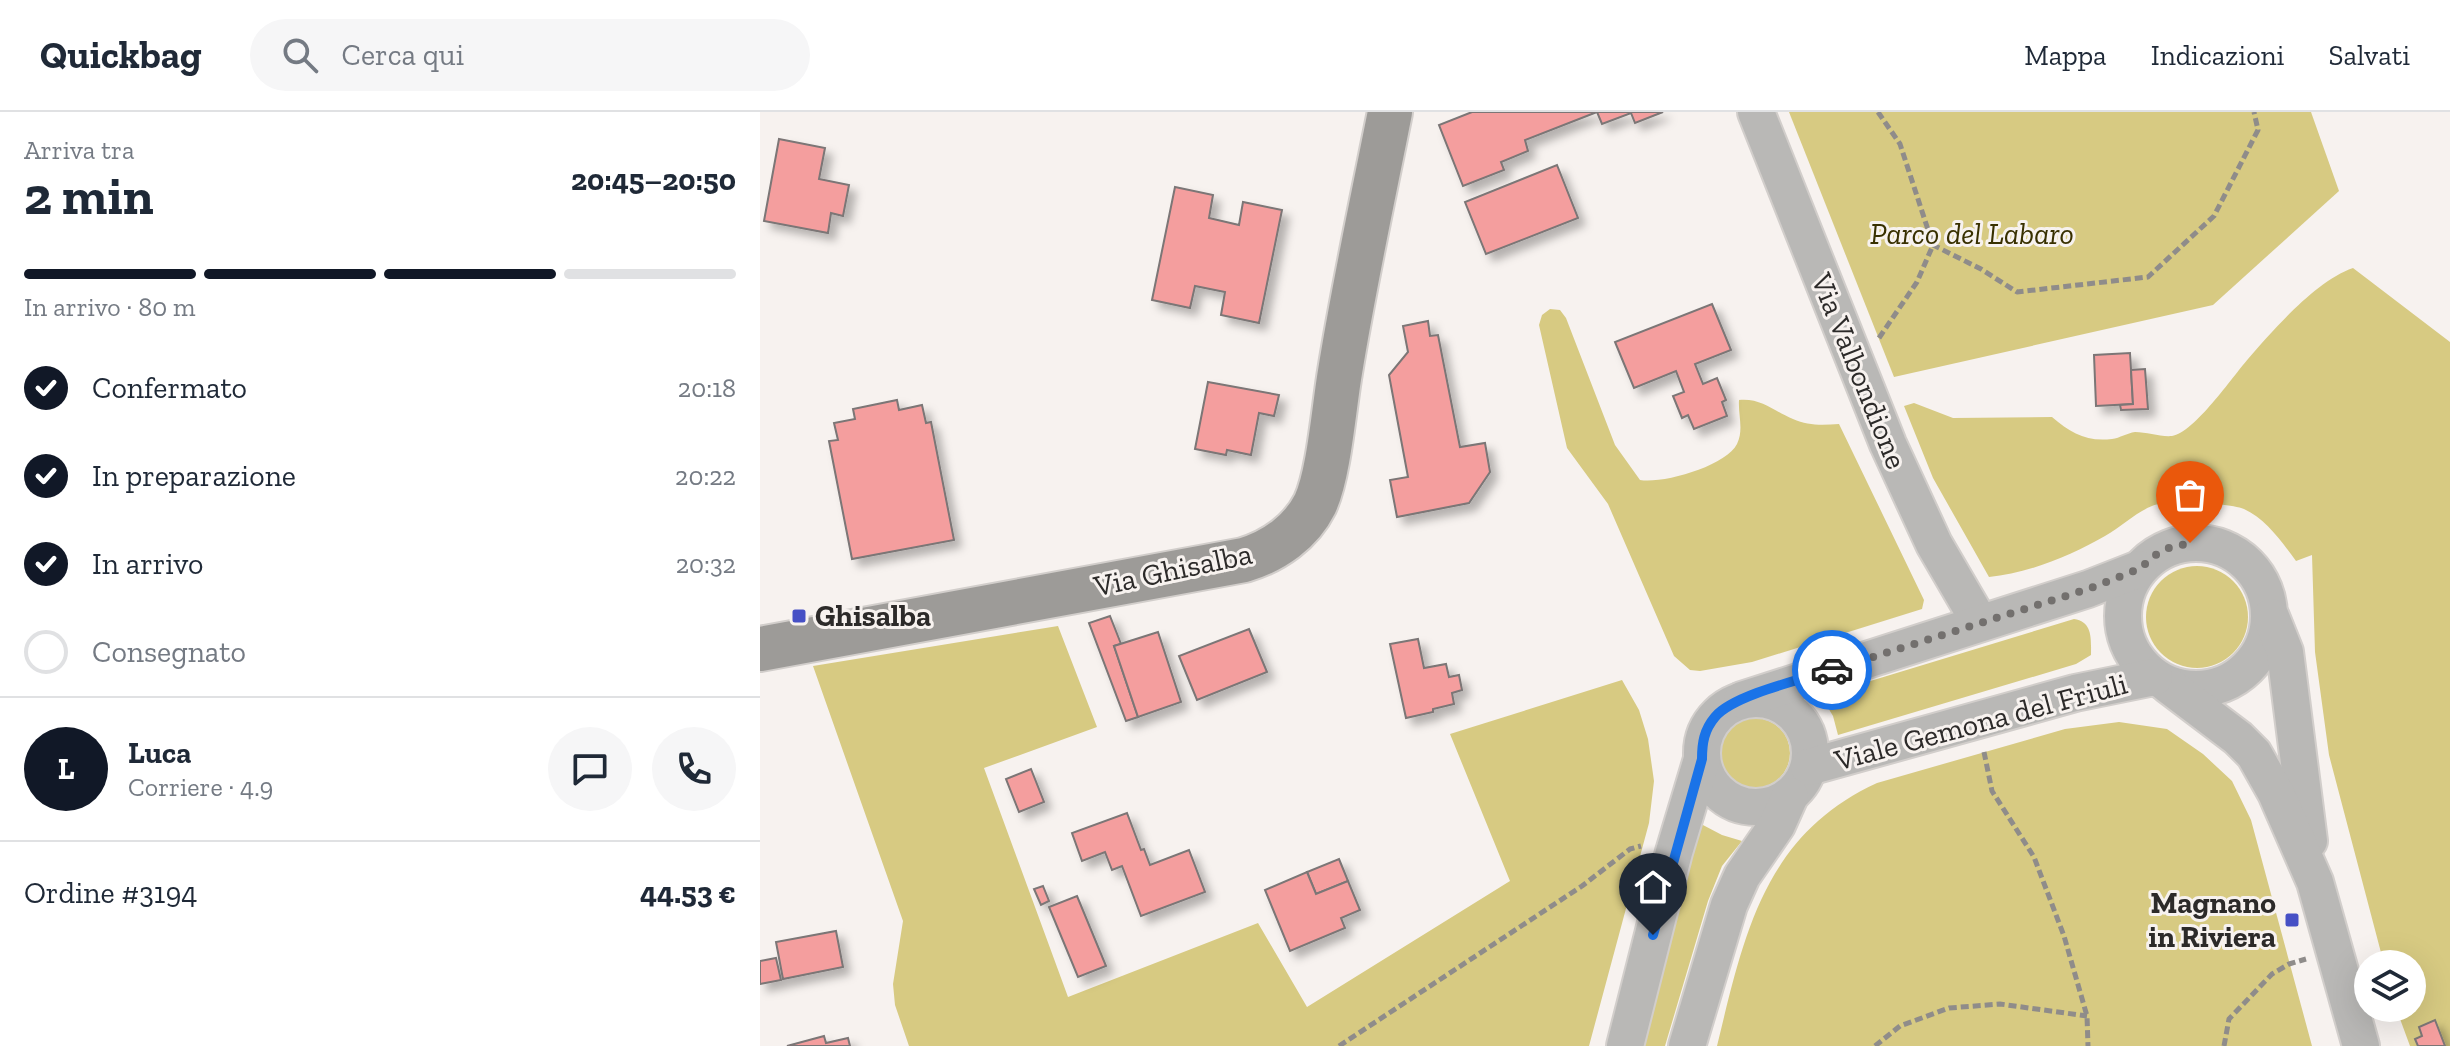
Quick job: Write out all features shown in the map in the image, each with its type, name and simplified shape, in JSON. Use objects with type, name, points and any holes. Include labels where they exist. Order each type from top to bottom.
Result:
[{"type":"street","name":"Via Ghisalba","points":[[760,649],[1244,560],[1274,547],[1293,532],[1310,513],[1321,489],[1340,369],[1390,112]]},
{"type":"street","name":"Via Valbondione","points":[[1756,112],[1892,455],[1934,544],[1980,623]]},
{"type":"street","points":[[2315,882],[2276,793],[2254,754],[2136,658],[2125,635],[2124,602],[2130,583],[2139,569],[2158,553],[2182,544],[2219,546],[2242,559],[2266,590],[2271,617],[2285,652],[2315,882],[2361,1046]]},
{"type":"street","points":[[1800,782],[1771,807],[1737,804],[1720,793],[1707,778],[1702,743],[1707,728],[1727,705],[2088,589],[2139,569]]},
{"type":"street","points":[[2161,681],[2203,689],[2233,680],[2255,660],[2268,636],[2271,617]]},
{"type":"street","name":"Viale Gemona del Friuli","points":[[1800,782],[2075,693],[2161,681]]},
{"type":"street","points":[[1687,1046],[1729,905],[1742,876],[1777,825],[1800,782],[1811,748],[1806,730],[1795,714],[1779,703],[1761,698],[1742,700]]},
{"type":"street","points":[[1625,1046],[1674,852],[1702,759]]},
{"type":"path","points":[[1878,112],[1900,144],[1933,245],[1917,282],[1879,339]]},
{"type":"path","points":[[1933,245],[1981,269],[2017,292],[2148,277],[2214,216],[2258,130],[2254,112]]},
{"type":"path","points":[[1984,752],[1992,791],[2034,857],[2064,936],[2087,1016],[2088,1046]]},
{"type":"path","points":[[1339,1046],[1582,886],[1630,849],[1651,844],[1674,852]]},
{"type":"path","points":[[2224,1046],[2229,1019],[2272,974],[2289,964],[2334,951]]},
{"type":"path","points":[[1875,1046],[1900,1026],[1949,1008],[2000,1004],[2087,1016]]},
{"type":"green space","name":"Parco del Labaro","points":[[1789,112],[2311,112],[2339,191],[2213,305],[1894,377]]},
{"type":"green space","points":[[2353,268],[2450,342],[2450,1046],[2410,1046],[2401,1022],[2426,1022],[2426,950],[2380,950],[2329,755],[2315,652],[2312,555],[2296,561],[2266,525],[2244,509],[2184,502],[2152,506],[2064,557],[2019,572],[1989,577],[1933,478],[1904,406],[1914,403],[1953,418],[2052,417],[2072,432],[2094,439],[2112,439],[2135,432],[2172,436],[2181,433],[2202,415],[2297,307],[2339,274]]},
{"type":"green space","points":[[1550,309],[1560,310],[1566,318],[1615,445],[1640,480],[1650,481],[1693,472],[1731,452],[1740,433],[1739,400],[1761,403],[1804,423],[1839,424],[1924,600],[1922,609],[1752,662],[1690,670],[1674,656],[1608,504],[1567,448],[1539,325],[1542,315]]},
{"type":"green space","points":[[2197,566],[2216,570],[2233,581],[2244,598],[2248,617],[2244,636],[2233,653],[2216,664],[2197,668],[2178,664],[2161,653],[2150,636],[2146,617],[2150,598],[2161,581],[2178,570]]},
{"type":"green space","points":[[2074,619],[2088,627],[2091,643],[2091,655],[2076,664],[1838,735],[1833,716],[1821,696]]},
{"type":"green space","points":[[1058,626],[1097,727],[984,768],[1068,997],[1258,923],[1307,1007],[1510,881],[1450,734],[1622,680],[1639,710],[1648,739],[1654,781],[1649,823],[1589,1046],[909,1046],[895,1005],[893,984],[903,921],[813,666]]},
{"type":"green space","points":[[1755,718],[1780,728],[1790,753],[1780,778],[1755,788],[1730,778],[1720,753],[1730,728]]},
{"type":"green space","points":[[2119,722],[2167,729],[2203,754],[2232,781],[2251,820],[2312,1046],[1717,1046],[1738,965],[1765,892],[1784,860],[1808,830],[1839,805],[1877,783],[2065,729]]},
{"type":"green space","points":[[1701,824],[1742,841],[1722,866],[1708,901],[1665,1046],[1642,1046]]},
{"type":"building","points":[[1472,112],[1597,112],[1525,140],[1528,151],[1501,162],[1504,170],[1463,186],[1439,125]]},
{"type":"building","points":[[1597,112],[1663,112],[1635,123],[1631,113],[1602,124]]},
{"type":"building","points":[[779,139],[825,148],[819,179],[849,185],[843,216],[831,213],[828,233],[764,221]]},
{"type":"building","points":[[1557,165],[1578,218],[1486,254],[1465,202]]},
{"type":"building","points":[[1175,187],[1213,195],[1209,218],[1239,225],[1243,202],[1282,210],[1259,323],[1221,315],[1225,292],[1195,286],[1190,308],[1152,300]]},
{"type":"building","points":[[1712,304],[1731,350],[1695,364],[1703,384],[1717,378],[1726,400],[1722,402],[1727,416],[1694,429],[1688,415],[1682,418],[1673,396],[1684,392],[1676,371],[1634,388],[1615,342]]},
{"type":"building","points":[[1428,321],[1430,336],[1438,335],[1460,447],[1485,443],[1490,472],[1469,503],[1397,517],[1390,480],[1408,477],[1389,375],[1408,352],[1403,326]]},
{"type":"building","points":[[2130,353],[2133,404],[2096,406],[2094,355]]},
{"type":"building","points":[[2145,369],[2148,409],[2121,410],[2120,405],[2133,404],[2131,370]]},
{"type":"building","points":[[1208,382],[1279,395],[1274,416],[1259,413],[1251,455],[1227,450],[1226,455],[1195,449]]},
{"type":"building","points":[[897,400],[899,410],[922,405],[926,423],[931,422],[954,540],[852,559],[829,441],[838,440],[834,423],[855,419],[853,409]]},
{"type":"building","points":[[1110,616],[1121,644],[1114,646],[1138,717],[1126,721],[1089,623]]},
{"type":"building","points":[[1249,629],[1267,672],[1197,700],[1179,656]]},
{"type":"building","points":[[1158,632],[1181,702],[1138,717],[1114,646]]},
{"type":"building","points":[[1418,639],[1424,668],[1446,664],[1449,677],[1459,675],[1462,690],[1452,693],[1454,704],[1406,718],[1390,644]]},
{"type":"building","points":[[1031,769],[1044,802],[1019,812],[1006,779]]},
{"type":"building","points":[[1127,813],[1150,865],[1189,850],[1205,892],[1141,916],[1122,866],[1112,870],[1105,852],[1082,861],[1072,833]]},
{"type":"building","points":[[1339,859],[1348,881],[1316,894],[1307,872]]},
{"type":"building","points":[[1307,872],[1316,894],[1348,881],[1360,910],[1341,918],[1345,928],[1290,951],[1265,890]]},
{"type":"building","points":[[1043,886],[1049,901],[1041,905],[1034,889]]},
{"type":"building","points":[[1077,896],[1106,966],[1078,977],[1049,907]]},
{"type":"building","points":[[836,931],[843,967],[783,979],[776,942]]},
{"type":"building","points":[[776,958],[781,980],[760,984],[760,961]]},
{"type":"building","points":[[2435,1020],[2445,1046],[2418,1046],[2415,1039],[2422,1036],[2419,1027]]},
{"type":"building","points":[[824,1036],[826,1043],[848,1038],[850,1046],[787,1046]]},
{"type":"way so far","points":[[1832,670],[2088,589],[2139,569],[2169,548],[2190,543]]},
{"type":"place","name":"Ghisalba","points":[[799,616]]},
{"type":"place","name":"Magnano in Riviera","points":[[2292,920]]},
{"type":"route","points":[[1653,935],[1702,759],[1702,743],[1707,728],[1727,705],[1832,670]]}]
